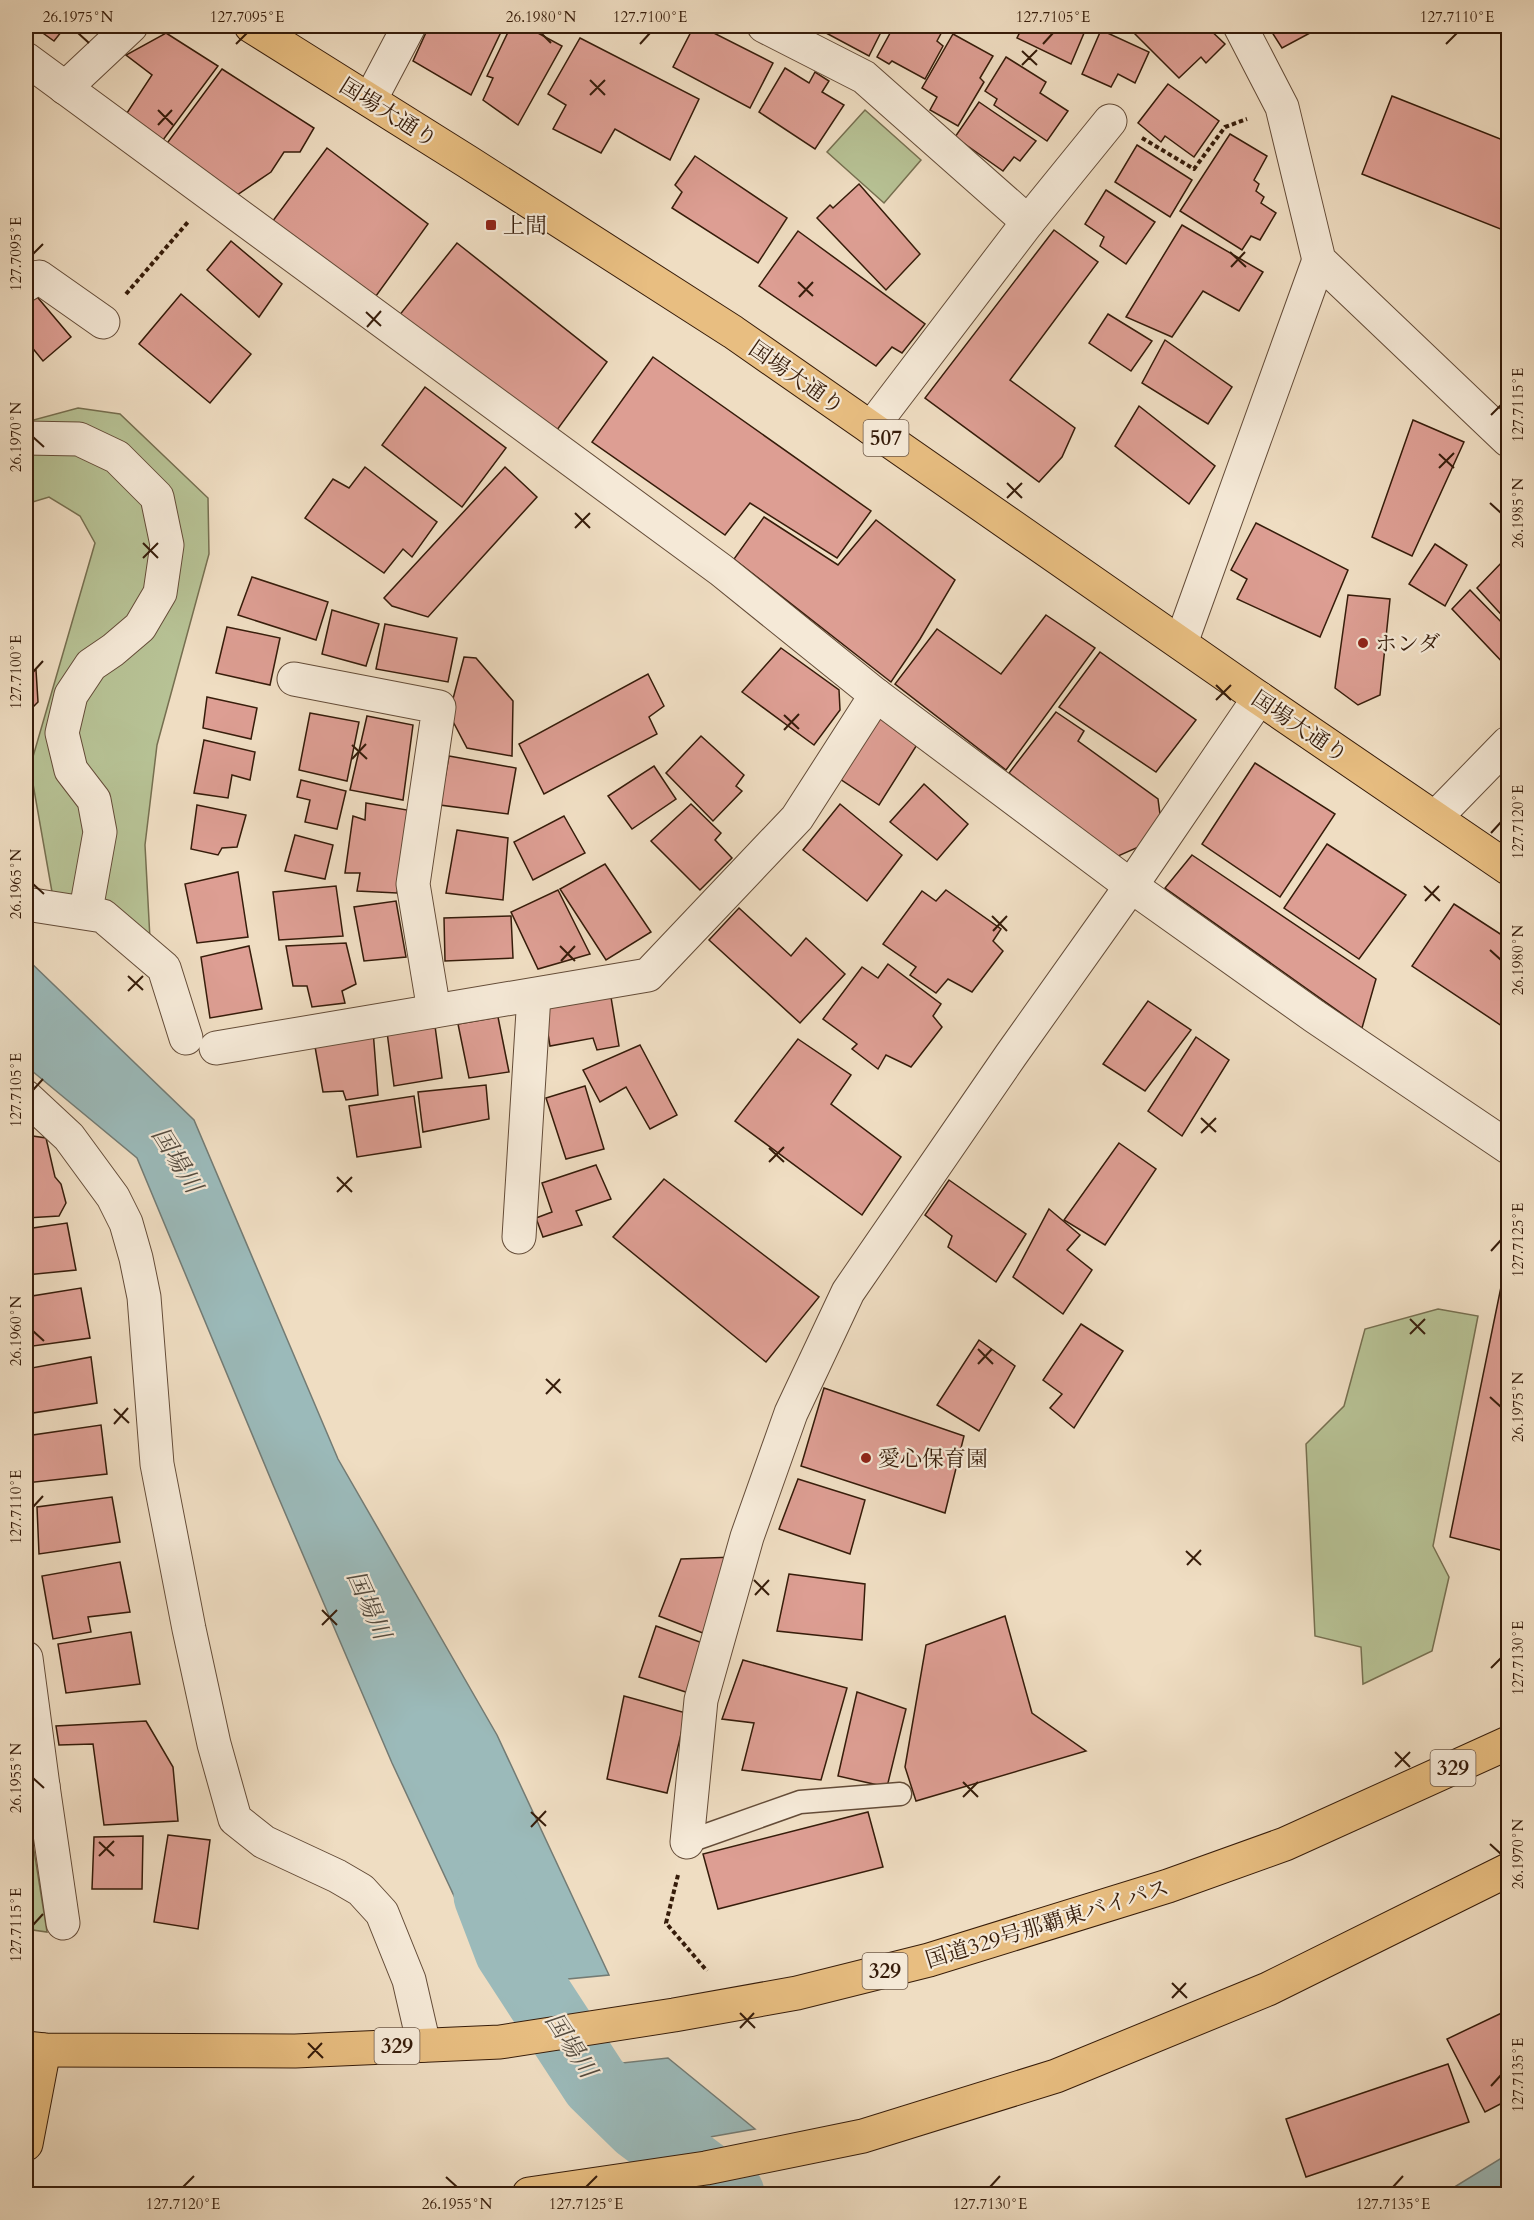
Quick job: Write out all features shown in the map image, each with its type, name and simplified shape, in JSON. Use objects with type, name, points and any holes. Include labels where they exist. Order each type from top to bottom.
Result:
[{"type":"highway","name":"国場大通り","points":[[251,26],[733,332],[1259,698],[1509,868]]},
{"type":"highway","name":"国道329号那覇東バイパス","points":[[35,2049],[295,2051],[500,2042],[797,1993],[929,1960],[1168,1886],[1285,1844],[1509,1743]]},
{"type":"highway","points":[[529,2194],[706,2168],[864,2136],[1056,2076],[1268,1989],[1509,1870]]},
{"type":"highway","points":[[26,2144],[35,2049]]},
{"type":"street","points":[[65,88],[131,26]]},
{"type":"street","points":[[370,100],[409,26]]},
{"type":"street","points":[[764,26],[864,78],[1028,222]]},
{"type":"street","points":[[1240,26],[1282,107],[1319,260],[1509,440]]},
{"type":"street","points":[[26,59],[721,570],[876,695],[1131,886],[1314,1016],[1509,1147]]},
{"type":"street","points":[[872,428],[1028,222],[1110,121]]},
{"type":"street","points":[[1180,643],[1319,260]]},
{"type":"street","points":[[26,285],[39,277],[103,322]]},
{"type":"street","points":[[26,438],[79,439],[117,457],[157,497],[167,545],[160,593],[140,627],[113,650],[91,664],[70,695],[62,733],[71,770],[94,800],[100,832],[88,899]]},
{"type":"street","points":[[294,679],[439,707],[413,884],[434,1011]]},
{"type":"street","points":[[216,1048],[648,975],[797,818],[876,695]]},
{"type":"street","points":[[687,1842],[701,1700],[747,1537],[791,1413],[843,1302],[1259,698]]},
{"type":"street","points":[[1434,818],[1509,743]]},
{"type":"street","points":[[26,904],[103,916],[164,968],[186,1038]]},
{"type":"street","points":[[519,1237],[534,994]]},
{"type":"street","points":[[26,1097],[69,1137],[87,1160],[113,1197],[129,1232],[144,1297],[157,1464],[214,1744],[235,1819],[264,1842],[362,1890],[382,1913],[409,1980],[424,2044]]},
{"type":"street","points":[[26,1658],[34,1788],[63,1923]]},
{"type":"lane","points":[[687,1842],[800,1802],[900,1794]]},
{"type":"path","points":[[1140,137],[1194,169],[1225,127]]},
{"type":"path","points":[[103,322],[210,195]]},
{"type":"path","points":[[687,1842],[666,1923],[709,1975]]},
{"type":"green space","points":[[865,110],[921,160],[884,203],[827,152]]},
{"type":"green space","points":[[78,408],[120,414],[208,498],[209,554],[157,745],[145,845],[150,939],[52,892],[30,767],[95,543],[80,516],[49,497],[26,504],[26,422]]},
{"type":"green space","points":[[1438,1309],[1478,1316],[1433,1546],[1449,1577],[1432,1651],[1363,1684],[1361,1647],[1315,1636],[1306,1444],[1344,1406],[1365,1329]]},
{"type":"green space","points":[[26,1813],[28,1813],[47,1932],[26,1929]]},
{"type":"water","points":[[26,958],[194,1120],[338,1459],[497,1735],[609,1975],[496,1986],[392,1763],[137,1158],[26,1066]]},
{"type":"water","points":[[668,2058],[755,2129],[625,2152],[557,2070]]},
{"type":"water","points":[[1508,2154],[1508,2194],[1443,2194]]},
{"type":"building","points":[[33,26],[66,26],[54,41]]},
{"type":"building","points":[[429,26],[490,26],[501,32],[471,95],[413,61]]},
{"type":"building","points":[[511,26],[525,26],[562,46],[518,125],[483,100],[493,78],[487,76]]},
{"type":"building","points":[[694,26],[700,26],[773,63],[750,108],[673,67]]},
{"type":"building","points":[[813,26],[884,26],[869,56]]},
{"type":"building","points":[[894,26],[944,28],[937,41],[943,46],[925,79],[892,61],[889,64],[877,57]]},
{"type":"building","points":[[1023,26],[1087,26],[1071,64],[1017,38]]},
{"type":"building","points":[[1127,26],[1206,26],[1225,44],[1206,63],[1201,57],[1179,78]]},
{"type":"building","points":[[1268,26],[1323,26],[1282,48]]},
{"type":"building","points":[[1101,30],[1149,52],[1135,83],[1118,74],[1111,87],[1082,74]]},
{"type":"building","points":[[166,33],[218,66],[160,144],[123,119],[152,75],[126,55]]},
{"type":"building","points":[[953,34],[993,56],[980,78],[984,82],[958,126],[930,110],[937,97],[922,88]]},
{"type":"building","points":[[580,38],[699,99],[670,160],[615,129],[601,153],[553,129],[566,105],[548,94]]},
{"type":"building","points":[[1006,57],[1046,82],[1040,93],[1068,111],[1047,141],[994,105],[997,99],[985,91]]},
{"type":"building","points":[[785,68],[809,83],[815,72],[829,81],[822,92],[844,105],[815,149],[759,112]]},
{"type":"building","points":[[222,69],[314,128],[300,152],[284,152],[271,172],[234,197],[165,146]]},
{"type":"building","points":[[1168,84],[1219,121],[1194,157],[1165,136],[1161,142],[1138,123]]},
{"type":"building","points":[[1392,96],[1508,142],[1508,232],[1362,174]]},
{"type":"building","points":[[979,102],[1036,141],[1020,161],[1014,157],[1003,171],[955,137]]},
{"type":"building","points":[[1230,134],[1267,156],[1254,180],[1259,184],[1256,191],[1264,197],[1261,203],[1276,213],[1260,240],[1251,236],[1242,250],[1180,211]]},
{"type":"building","points":[[1137,145],[1192,180],[1170,217],[1115,182]]},
{"type":"building","points":[[327,148],[428,224],[376,296],[272,222]]},
{"type":"building","points":[[695,156],[787,218],[758,263],[672,208],[682,192],[675,185]]},
{"type":"building","points":[[859,184],[920,254],[886,290],[817,218],[830,205],[833,208]]},
{"type":"building","points":[[1106,190],[1155,222],[1126,264],[1100,246],[1104,237],[1085,224]]},
{"type":"building","points":[[1182,225],[1263,272],[1239,311],[1203,291],[1172,337],[1126,317]]},
{"type":"building","points":[[1054,230],[1098,262],[1010,380],[1075,428],[1062,457],[1039,482],[925,398]]},
{"type":"building","points":[[798,231],[925,324],[902,353],[892,347],[876,366],[759,286]]},
{"type":"building","points":[[231,241],[282,284],[259,317],[207,270]]},
{"type":"building","points":[[457,243],[607,362],[554,434],[398,317]]},
{"type":"building","points":[[33,292],[71,337],[43,361],[26,340],[26,298]]},
{"type":"building","points":[[181,294],[251,354],[210,403],[139,344]]},
{"type":"building","points":[[1108,314],[1152,341],[1131,371],[1089,343]]},
{"type":"building","points":[[1165,340],[1232,387],[1208,424],[1142,383]]},
{"type":"building","points":[[653,357],[871,511],[837,558],[750,503],[725,535],[592,442]]},
{"type":"building","points":[[425,387],[506,448],[462,507],[382,445]]},
{"type":"building","points":[[1139,406],[1215,466],[1189,504],[1115,446]]},
{"type":"building","points":[[1413,420],[1464,442],[1412,556],[1372,537]]},
{"type":"building","points":[[365,467],[437,522],[412,557],[403,549],[384,573],[305,518],[333,479],[349,488]]},
{"type":"building","points":[[505,467],[537,497],[428,617],[392,606],[384,598]]},
{"type":"building","points":[[764,517],[838,565],[876,520],[955,580],[891,682],[734,559]]},
{"type":"building","points":[[1256,523],[1348,570],[1320,637],[1237,599],[1247,579],[1231,570]]},
{"type":"building","points":[[1435,544],[1467,565],[1445,606],[1409,584]]},
{"type":"building","points":[[1505,559],[1508,562],[1508,622],[1477,588]]},
{"type":"building","points":[[252,577],[328,602],[316,640],[238,615]]},
{"type":"building","points":[[1470,590],[1508,629],[1508,668],[1452,609]]},
{"type":"building","name":"ホンダ","points":[[1348,595],[1390,599],[1380,695],[1358,705],[1335,688]]},
{"type":"building","points":[[332,610],[379,624],[366,666],[322,654]]},
{"type":"building","points":[[1046,615],[1095,648],[1006,770],[895,684],[937,629],[1001,674]]},
{"type":"building","points":[[385,624],[457,638],[448,682],[376,669]]},
{"type":"building","points":[[227,627],[280,638],[270,685],[216,673]]},
{"type":"building","points":[[781,648],[839,690],[840,710],[814,745],[742,692]]},
{"type":"building","points":[[1100,652],[1196,720],[1156,772],[1059,707]]},
{"type":"building","points":[[464,657],[476,658],[513,701],[512,756],[467,748],[449,714]]},
{"type":"building","points":[[36,670],[38,702],[31,709],[26,709],[26,671]]},
{"type":"building","points":[[648,674],[664,706],[649,717],[657,734],[544,794],[519,744]]},
{"type":"building","points":[[207,697],[257,708],[251,739],[203,728]]},
{"type":"building","points":[[879,712],[920,740],[879,805],[837,777]]},
{"type":"building","points":[[1056,712],[1084,731],[1078,741],[1158,799],[1161,822],[1143,845],[1116,857],[1009,773]]},
{"type":"building","points":[[310,713],[359,722],[347,781],[299,770]]},
{"type":"building","points":[[367,716],[413,725],[403,800],[350,790]]},
{"type":"building","points":[[701,736],[744,775],[736,786],[742,791],[713,821],[666,773]]},
{"type":"building","points":[[204,740],[255,752],[250,780],[232,775],[228,798],[194,793]]},
{"type":"building","points":[[449,756],[516,768],[508,814],[440,805]]},
{"type":"building","points":[[1255,763],[1335,814],[1280,897],[1202,844]]},
{"type":"building","points":[[654,766],[676,799],[632,829],[608,796]]},
{"type":"building","points":[[301,780],[346,791],[337,829],[305,822],[310,800],[297,797]]},
{"type":"building","points":[[924,784],[968,824],[937,860],[890,822]]},
{"type":"building","points":[[366,803],[413,811],[397,893],[357,891],[360,873],[345,873],[353,816],[365,820]]},
{"type":"building","points":[[691,804],[721,833],[715,840],[732,858],[700,890],[651,841]]},
{"type":"building","points":[[840,804],[902,855],[867,901],[803,850]]},
{"type":"building","points":[[197,805],[246,815],[237,847],[222,848],[218,855],[191,849]]},
{"type":"building","points":[[564,816],[585,853],[533,880],[514,842]]},
{"type":"building","points":[[457,830],[508,838],[503,900],[446,893]]},
{"type":"building","points":[[295,835],[333,845],[325,879],[285,871]]},
{"type":"building","points":[[1327,844],[1406,895],[1359,959],[1284,908]]},
{"type":"building","points":[[1192,855],[1376,979],[1362,1028],[1165,888]]},
{"type":"building","points":[[605,864],[651,932],[606,960],[560,889]]},
{"type":"building","points":[[238,872],[248,937],[197,943],[185,884]]},
{"type":"building","points":[[336,886],[343,936],[279,940],[273,892]]},
{"type":"building","points":[[558,890],[590,954],[538,969],[511,912]]},
{"type":"building","points":[[946,890],[1001,929],[993,941],[1003,951],[972,992],[948,979],[936,993],[910,975],[916,967],[883,944],[922,891],[936,901]]},
{"type":"building","points":[[396,901],[406,957],[364,961],[354,907]]},
{"type":"building","points":[[1454,904],[1508,939],[1508,1030],[1412,966]]},
{"type":"building","points":[[739,908],[791,956],[806,938],[845,974],[800,1023],[709,940]]},
{"type":"building","points":[[511,916],[513,958],[445,961],[444,918]]},
{"type":"building","points":[[346,943],[356,984],[342,991],[345,1003],[312,1007],[307,986],[293,986],[286,946]]},
{"type":"building","points":[[249,946],[262,1009],[210,1018],[201,957]]},
{"type":"building","points":[[888,964],[941,1004],[933,1016],[942,1027],[911,1067],[886,1055],[878,1069],[852,1049],[857,1044],[823,1019],[862,967],[878,978]]},
{"type":"building","points":[[610,991],[619,1046],[597,1050],[593,1038],[550,1046],[543,1002]]},
{"type":"building","points":[[1148,1001],[1191,1030],[1145,1091],[1103,1064]]},
{"type":"building","points":[[498,1017],[509,1072],[469,1078],[458,1024]]},
{"type":"building","points":[[435,1026],[442,1078],[394,1086],[387,1032]]},
{"type":"building","points":[[373,1030],[378,1095],[346,1100],[343,1091],[323,1092],[314,1041]]},
{"type":"building","points":[[1196,1037],[1229,1060],[1182,1136],[1148,1111]]},
{"type":"building","points":[[798,1039],[851,1075],[831,1104],[901,1157],[862,1215],[735,1121]]},
{"type":"building","points":[[640,1045],[677,1115],[650,1129],[626,1087],[600,1102],[583,1070]]},
{"type":"building","points":[[486,1085],[489,1119],[423,1132],[418,1092]]},
{"type":"building","points":[[585,1086],[604,1149],[566,1159],[546,1098]]},
{"type":"building","points":[[414,1096],[421,1147],[357,1157],[349,1106]]},
{"type":"building","points":[[26,1135],[46,1138],[55,1177],[61,1184],[66,1203],[59,1216],[26,1218]]},
{"type":"building","points":[[1119,1143],[1156,1169],[1105,1245],[1064,1220]]},
{"type":"building","points":[[596,1165],[611,1199],[576,1211],[582,1225],[543,1237],[536,1218],[552,1212],[542,1183]]},
{"type":"building","points":[[664,1179],[819,1297],[766,1362],[613,1237]]},
{"type":"building","points":[[949,1180],[1026,1234],[996,1282],[948,1247],[952,1236],[925,1215]]},
{"type":"building","points":[[1049,1209],[1080,1235],[1067,1250],[1092,1270],[1063,1314],[1013,1277]]},
{"type":"building","points":[[67,1223],[76,1270],[26,1275],[26,1229]]},
{"type":"building","points":[[1502,1282],[1508,1284],[1508,1552],[1450,1537]]},
{"type":"building","points":[[81,1288],[90,1338],[26,1347],[26,1297]]},
{"type":"building","points":[[1081,1324],[1123,1351],[1074,1428],[1050,1408],[1062,1394],[1043,1380]]},
{"type":"building","points":[[979,1340],[1015,1366],[979,1431],[937,1405]]},
{"type":"building","points":[[91,1357],[97,1403],[26,1414],[26,1369]]},
{"type":"building","points":[[824,1388],[964,1436],[945,1513],[801,1466]]},
{"type":"building","points":[[101,1425],[107,1474],[26,1483],[26,1436]]},
{"type":"building","points":[[798,1479],[865,1500],[850,1554],[779,1529]]},
{"type":"building","points":[[112,1497],[120,1542],[39,1554],[37,1507]]},
{"type":"building","points":[[734,1557],[708,1635],[659,1616],[681,1559]]},
{"type":"building","points":[[120,1562],[130,1612],[88,1617],[91,1632],[53,1639],[42,1576]]},
{"type":"building","points":[[789,1574],[865,1584],[862,1640],[777,1631]]},
{"type":"building","points":[[1005,1616],[1032,1713],[1086,1751],[916,1801],[905,1767],[926,1645]]},
{"type":"building","points":[[656,1626],[708,1645],[692,1694],[639,1677]]},
{"type":"building","points":[[131,1632],[140,1684],[66,1693],[58,1644]]},
{"type":"building","points":[[743,1660],[847,1688],[821,1780],[742,1770],[754,1723],[722,1719]]},
{"type":"building","points":[[857,1692],[906,1709],[887,1787],[838,1776]]},
{"type":"building","points":[[624,1696],[686,1713],[667,1793],[607,1779]]},
{"type":"building","points":[[146,1721],[173,1767],[178,1821],[104,1825],[93,1744],[59,1745],[56,1726]]},
{"type":"building","points":[[868,1812],[883,1867],[718,1909],[703,1854]]},
{"type":"building","points":[[168,1835],[210,1840],[198,1929],[154,1922]]},
{"type":"building","points":[[143,1836],[142,1889],[92,1889],[94,1837]]},
{"type":"building","points":[[1508,2010],[1508,2100],[1485,2112],[1447,2039]]},
{"type":"building","points":[[1448,2064],[1469,2122],[1306,2177],[1286,2119]]},
{"type":"waterway","name":"国場川","points":[[488,1896],[509,1951],[595,2083],[639,2126],[730,2194]]},
{"type":"place","name":"上間","points":[[491,225]]},
{"type":"place","name":"ホンダ","points":[[1363,643]]},
{"type":"place","name":"愛心保育園","points":[[866,1458]]}]
